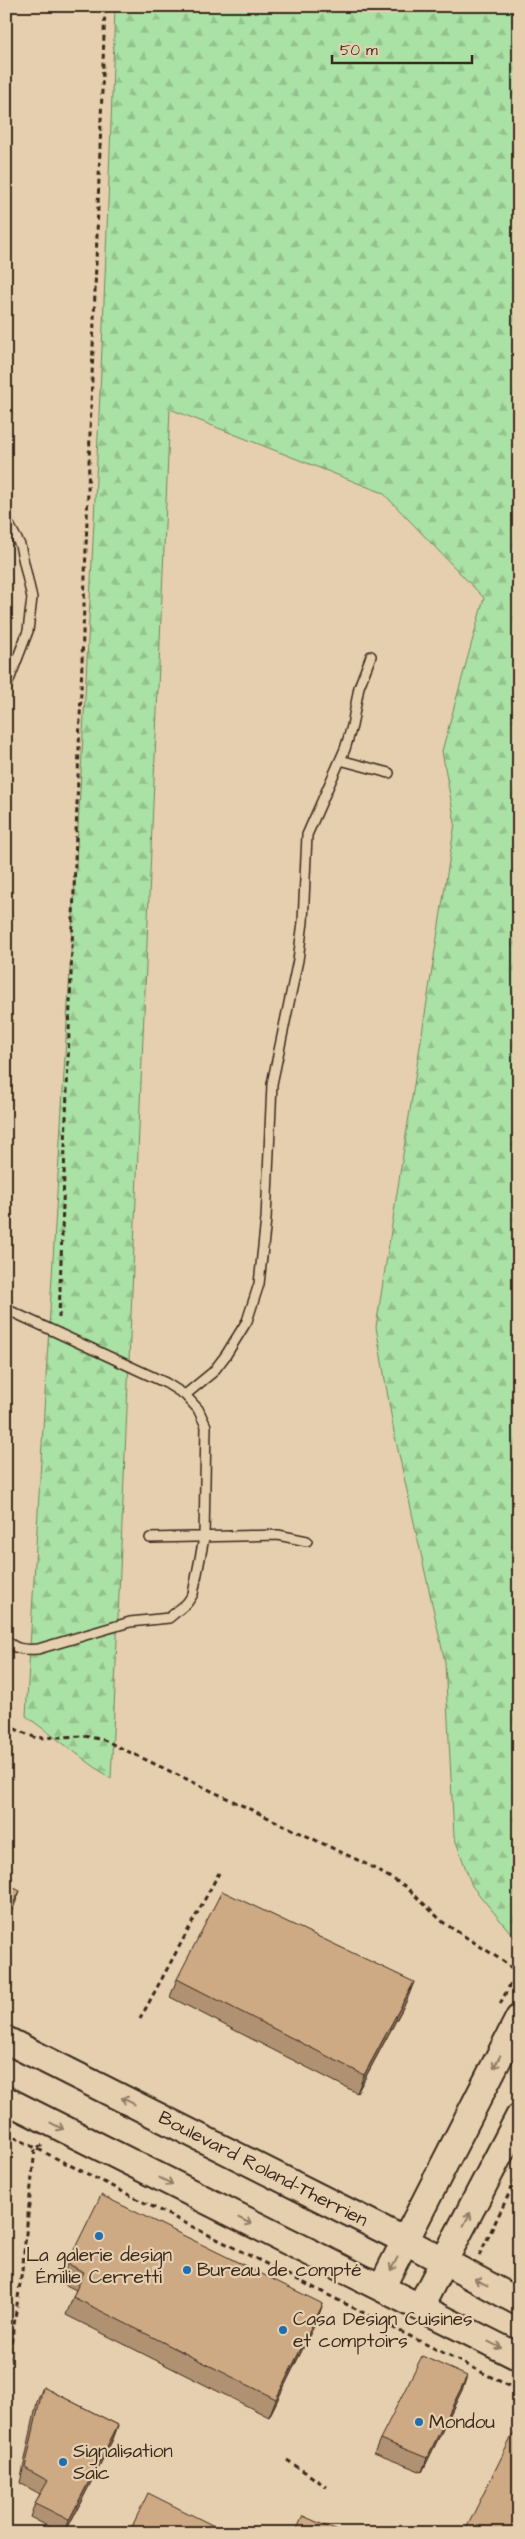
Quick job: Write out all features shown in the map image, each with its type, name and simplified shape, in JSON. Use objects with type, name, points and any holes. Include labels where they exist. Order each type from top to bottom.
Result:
[{"type":"main road","points":[[381,2288],[406,2241],[510,2010]]},
{"type":"main road","name":"Boulevard Roland-Therrien","points":[[6,2040],[406,2241],[519,2302]]},
{"type":"main road","points":[[6,2100],[519,2357]]},
{"type":"main road","points":[[420,2307],[519,2117]]},
{"type":"lane","points":[[6,520],[20,545],[32,598],[28,631],[6,688]]},
{"type":"lane","points":[[185,1395],[213,1372],[226,1355],[248,1321],[259,1284],[266,1219],[272,1084],[298,960],[303,922],[308,835],[340,760],[352,726],[359,687],[372,656]]},
{"type":"lane","points":[[340,760],[389,773]]},
{"type":"lane","points":[[6,1309],[166,1383],[185,1395],[198,1409],[206,1426],[204,1538],[192,1594],[187,1603],[169,1618],[130,1622],[38,1649],[24,1650],[12,1646],[6,1639]]},
{"type":"lane","points":[[150,1538],[278,1535],[307,1540]]},
{"type":"path","points":[[58,1334],[106,6]]},
{"type":"path","points":[[6,1725],[36,1738],[84,1736],[104,1740],[374,1868],[405,1886],[444,1923],[513,1969],[517,1974],[510,2010]]},
{"type":"path","points":[[140,2019],[219,1873]]},
{"type":"path","points":[[6,2133],[519,2391]]},
{"type":"path","points":[[35,2149],[44,2147],[46,2142]]},
{"type":"path","points":[[6,2378],[22,2271],[35,2149]]},
{"type":"path","points":[[479,2255],[519,2173]]},
{"type":"path","points":[[475,2247],[482,2250]]},
{"type":"path","points":[[342,2302],[345,2297]]},
{"type":"path","points":[[433,2348],[436,2343]]},
{"type":"path","points":[[287,2460],[327,2487]]},
{"type":"green space","points":[[115,6],[519,6],[519,1943],[472,1886],[454,1836],[445,1662],[394,1432],[376,1327],[455,823],[442,751],[484,598],[383,493],[170,409],[111,1779],[26,1716],[88,648]]},
{"type":"building","points":[[6,1884],[20,1891],[6,1916]]},
{"type":"building","points":[[222,1891],[414,1982],[364,2075],[177,1979]]},
{"type":"building","points":[[101,2195],[323,2304],[276,2399],[73,2297],[84,2272],[67,2264]]},
{"type":"building","name":"Mondou","points":[[422,2356],[467,2376],[427,2458],[380,2439]]},
{"type":"building","name":"Signalisation Saic","points":[[43,2387],[118,2425],[69,2520],[35,2503],[48,2481],[25,2468]]},
{"type":"building","points":[[519,2422],[519,2533],[464,2533]]},
{"type":"building","points":[[148,2493],[228,2533],[129,2533]]},
{"type":"building","points":[[303,2516],[342,2533],[295,2533]]},
{"type":"place","name":"La galerie design Émilie Cerretti","points":[[99,2236]]},
{"type":"place","name":"Bureau de compté","points":[[187,2270]]},
{"type":"place","name":"Casa Design Cuisines et comptoirs","points":[[283,2330]]},
{"type":"place","name":"Mondou","points":[[419,2422]]},
{"type":"place","name":"Signalisation Saic","points":[[63,2462]]}]
